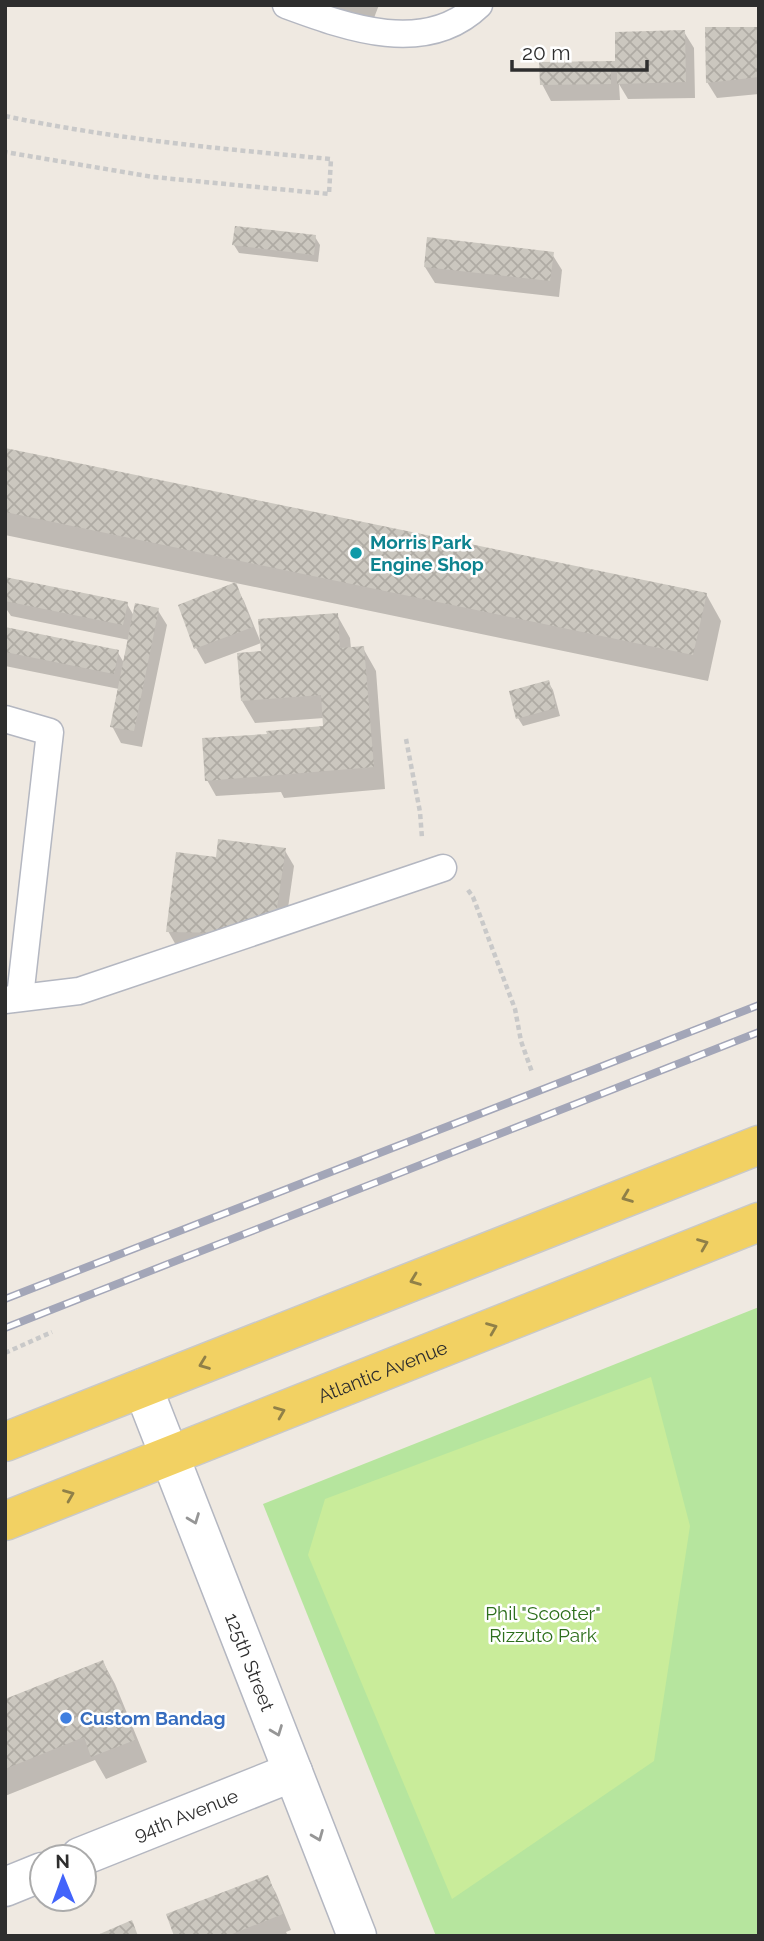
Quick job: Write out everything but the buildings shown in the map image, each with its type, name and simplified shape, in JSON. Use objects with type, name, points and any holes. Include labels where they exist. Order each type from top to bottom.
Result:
[{"type":"main road","points":[[5,1442],[759,1145]]},
{"type":"main road","name":"Atlantic Avenue","points":[[5,1521],[759,1222]]},
{"type":"street","name":"125th Street","points":[[143,1388],[357,1936]]},
{"type":"street","name":"94th Avenue","points":[[98,1850],[293,1772]]},
{"type":"street","points":[[5,1886],[28,1877]]},
{"type":"lane","points":[[286,5],[320,18],[393,35],[411,34],[451,24],[468,16],[479,5]]},
{"type":"lane","points":[[5,719],[50,732],[13,998],[79,991],[443,868]]},
{"type":"path","points":[[5,116],[157,142],[331,159],[329,194],[153,177],[5,152]]},
{"type":"path","points":[[521,1041],[532,1072]]},
{"type":"path","points":[[5,1353],[52,1332]]},
{"type":"green space","name":"Phil \"Scooter\" Rizzuto Park","points":[[759,1307],[759,1936],[436,1936],[263,1504]]},
{"type":"green space","points":[[651,1377],[690,1526],[654,1761],[452,1899],[308,1555],[325,1499]]},
{"type":"railway","points":[[5,1299],[759,1005]]},
{"type":"railway","points":[[5,1328],[759,1032]]},
{"type":"place","name":"Morris Park Engine Shop","points":[[356,553]]},
{"type":"place","name":"Custom Bandag","points":[[66,1718]]}]
